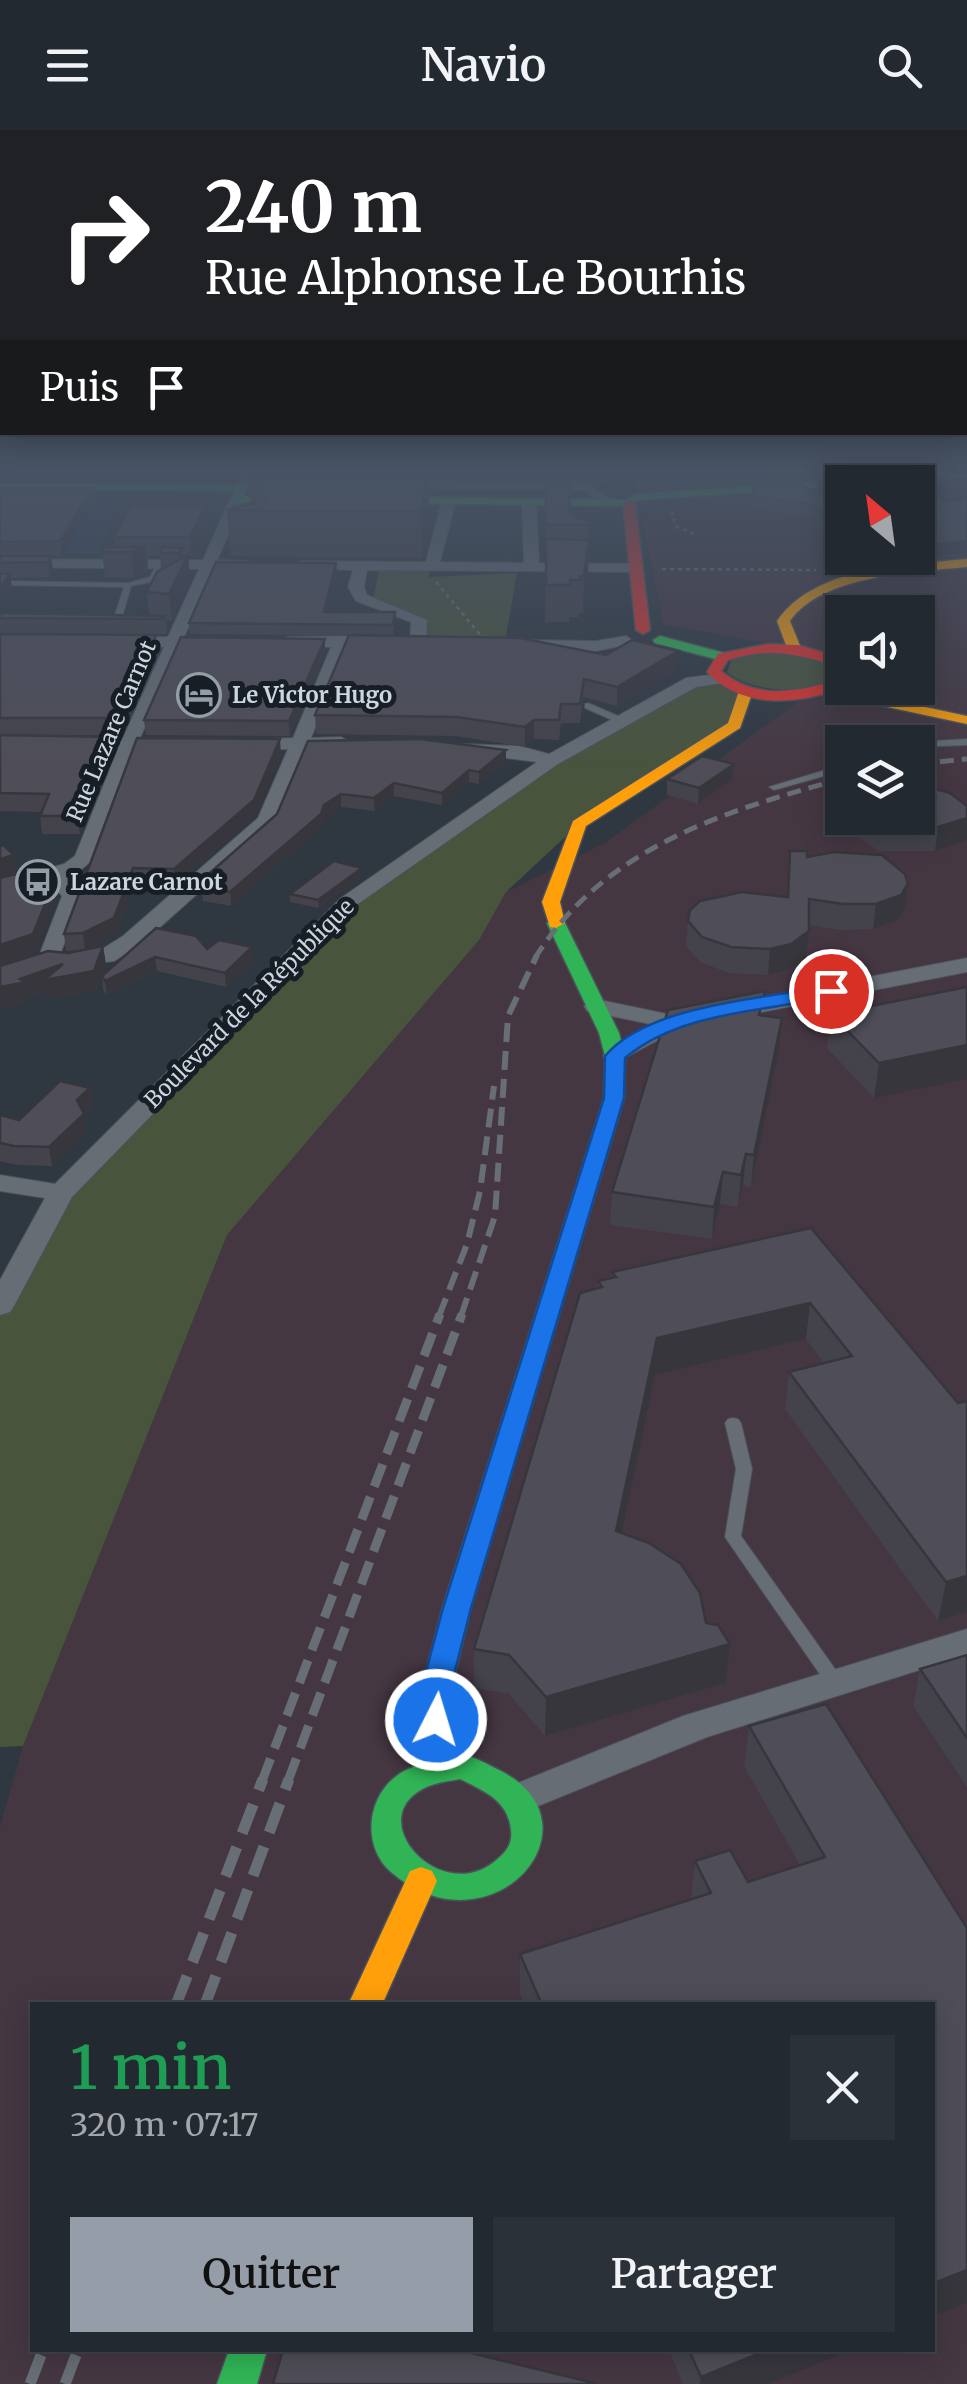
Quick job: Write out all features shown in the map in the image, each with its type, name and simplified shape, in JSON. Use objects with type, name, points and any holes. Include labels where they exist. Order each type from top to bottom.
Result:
[{"type":"street","name":"Rue Lazare Carnot","points":[[0,889],[52,874],[84,859],[174,631],[205,573]]},
{"type":"street","points":[[265,642],[427,644],[419,620],[362,598],[356,586],[359,573]]},
{"type":"street","points":[[636,573],[643,637]]},
{"type":"street","points":[[794,648],[786,635],[784,616],[798,598],[883,573]]},
{"type":"street","points":[[109,642],[174,631],[226,642]]},
{"type":"street","points":[[489,645],[596,646],[643,637],[720,668],[746,690],[794,696],[825,688]]},
{"type":"street","points":[[0,977],[48,960],[66,964],[106,956],[130,941],[267,821],[342,642]]},
{"type":"street","points":[[720,668],[757,648],[794,648],[825,658]]},
{"type":"street","name":"Boulevard de la République","points":[[0,1306],[60,1193],[348,902],[551,760],[720,668]]},
{"type":"street","points":[[444,1768],[434,1698],[457,1608],[614,1098],[615,1056],[556,924],[551,902],[579,824],[735,725],[746,690]]},
{"type":"street","points":[[909,705],[967,720]]},
{"type":"street","points":[[0,742],[192,745]]},
{"type":"street","points":[[230,745],[357,743]]},
{"type":"street","points":[[448,747],[519,751],[551,760]]},
{"type":"street","points":[[48,960],[73,896],[52,874]]},
{"type":"street","points":[[615,1056],[632,1042],[672,1022],[967,965]]},
{"type":"street","points":[[595,1006],[672,1022]]},
{"type":"street","points":[[0,1183],[60,1193]]},
{"type":"street","points":[[521,1798],[696,1726],[834,1680],[967,1642]]},
{"type":"street","points":[[462,1766],[492,1774],[521,1798],[530,1824],[522,1855],[509,1870],[473,1887],[454,1889],[420,1881],[399,1866],[388,1850],[384,1833],[393,1798],[408,1783],[444,1768],[462,1766]]},
{"type":"street","points":[[366,2002],[420,1881]]},
{"type":"street","points":[[238,2384],[247,2352]]},
{"type":"lane","points":[[0,583],[128,585],[153,579],[156,573]]},
{"type":"lane","points":[[116,621],[128,585]]},
{"type":"lane","points":[[103,621],[133,622]]},
{"type":"lane","points":[[588,706],[622,721]]},
{"type":"lane","points":[[935,743],[967,742]]},
{"type":"lane","points":[[774,787],[825,773]]},
{"type":"lane","points":[[797,998],[811,1012],[860,1028]]},
{"type":"lane","points":[[733,1422],[744,1469],[733,1537],[834,1680]]},
{"type":"path","points":[[432,573],[489,645]]},
{"type":"shaded area","points":[[653,573],[967,573],[967,2384],[0,2384],[0,1827],[23,1746],[227,1235],[479,940],[506,892],[605,843],[798,702],[825,690],[825,705],[935,705],[935,595],[825,595],[825,657],[663,624]]},
{"type":"green space","points":[[378,573],[429,573],[429,577],[517,573],[505,641],[426,639],[425,618],[373,599]]},
{"type":"green space","points":[[781,650],[825,663],[825,682],[796,689],[764,688],[727,672],[732,659]]},
{"type":"green space","points":[[717,679],[746,691],[735,725],[579,824],[506,892],[479,940],[227,1235],[23,1746],[0,1747],[0,1306],[61,1193],[348,902],[551,760],[692,682]]},
{"type":"building","points":[[0,573],[10,574],[0,589]]},
{"type":"building","points":[[156,573],[179,573],[169,594],[147,592]]},
{"type":"building","points":[[211,573],[334,573],[324,612],[395,612],[393,625],[189,623]]},
{"type":"building","points":[[546,573],[584,573],[580,580],[570,580],[570,585],[546,585]]},
{"type":"building","points":[[0,613],[165,616],[0,618]]},
{"type":"building","points":[[0,634],[156,635],[118,718],[0,718]]},
{"type":"building","points":[[349,635],[520,638],[606,655],[632,640],[678,651],[617,687],[584,679],[580,704],[561,704],[559,720],[534,720],[525,727],[456,717],[315,715]]},
{"type":"building","points":[[181,637],[325,639],[289,721],[144,720]]},
{"type":"building","points":[[0,735],[110,737],[77,816],[40,816],[49,794],[0,793]]},
{"type":"building","points":[[137,738],[280,739],[254,800],[174,869],[133,868],[114,918],[83,933],[64,934]]},
{"type":"building","points":[[420,739],[506,750],[479,772],[469,770],[442,793],[394,783],[374,798],[341,794],[324,805],[321,814],[230,892],[202,887],[218,873],[211,872],[277,814],[308,741]]},
{"type":"building","points":[[702,756],[734,764],[699,788],[667,779]]},
{"type":"building","points":[[935,789],[950,793],[967,806],[967,818],[938,827]]},
{"type":"building","points":[[3,845],[14,855],[0,859]]},
{"type":"building","points":[[790,851],[807,851],[807,857],[834,852],[882,855],[905,874],[908,884],[901,895],[876,904],[809,899],[809,931],[791,944],[770,949],[731,947],[702,937],[688,921],[690,910],[700,901],[742,892],[788,897]]},
{"type":"building","points":[[334,861],[362,868],[318,900],[290,894]]},
{"type":"building","points":[[32,870],[52,887],[33,934],[0,945],[0,878]]},
{"type":"building","points":[[156,928],[196,936],[207,949],[219,940],[252,947],[225,973],[155,957],[105,981],[102,976]]},
{"type":"building","points":[[103,946],[94,971],[44,980],[63,964],[20,979],[26,982],[0,987],[0,966],[48,951],[68,953]]},
{"type":"building","points":[[967,987],[967,1045],[879,1063],[831,1014]]},
{"type":"building","points":[[765,991],[759,1015],[782,1018],[754,1155],[746,1154],[741,1175],[723,1172],[714,1207],[612,1192],[668,1010]]},
{"type":"building","points":[[60,1081],[90,1088],[77,1100],[84,1114],[49,1147],[0,1143],[0,1115],[19,1120]]},
{"type":"building","points":[[811,1228],[958,1403],[967,1401],[967,1576],[946,1582],[789,1372],[852,1356],[810,1303],[657,1338],[616,1531],[649,1543],[681,1564],[700,1593],[706,1623],[718,1625],[730,1644],[546,1697],[509,1655],[474,1649],[580,1293],[602,1287],[598,1281],[616,1277],[612,1272]]},
{"type":"building","points":[[967,1655],[967,1738],[920,1669]]},
{"type":"building","points":[[826,1704],[967,1928],[967,2270],[935,2283],[935,2002],[541,2002],[520,1954],[711,1893],[695,1861],[730,1850],[748,1882],[825,1857],[749,1726]]},
{"type":"building","points":[[282,2352],[467,2352],[598,2384],[273,2384]]},
{"type":"building","points":[[690,2352],[762,2352],[701,2377]]},
{"type":"railway","points":[[935,762],[967,759]]},
{"type":"railway","points":[[537,956],[563,920],[595,888],[631,861],[711,821],[825,784]]},
{"type":"railway","points":[[461,1316],[495,1216],[508,1016],[537,956]]},
{"type":"railway","points":[[439,1316],[467,1244],[480,1191],[494,1086]]},
{"type":"railway","points":[[262,1781],[440,1314]]},
{"type":"railway","points":[[288,1781],[462,1314]]},
{"type":"railway","points":[[177,2002],[263,1779]]},
{"type":"railway","points":[[206,2002],[289,1779]]},
{"type":"railway","points":[[30,2384],[42,2352]]},
{"type":"railway","points":[[65,2384],[77,2352]]},
{"type":"traffic: fast","points":[[660,640],[723,657]]},
{"type":"traffic: fast","points":[[444,1768],[434,1698],[457,1607],[614,1098],[615,1056],[609,1033],[556,923]]},
{"type":"traffic: fast","points":[[462,1766],[504,1787],[525,1812],[528,1838],[516,1862],[494,1880],[465,1888],[432,1883],[400,1861],[392,1851],[386,1827],[391,1804],[406,1785],[422,1776],[462,1766]]},
{"type":"traffic: fast","points":[[237,2384],[247,2352]]},
{"type":"traffic: slow","points":[[794,648],[783,621],[794,606],[837,584],[890,573]]},
{"type":"traffic: slow","points":[[556,923],[551,902],[579,824],[735,725],[746,691]]},
{"type":"traffic: slow","points":[[897,705],[967,720]]},
{"type":"traffic: slow","points":[[366,2002],[421,1881]]},
{"type":"traffic: jam","points":[[637,573],[643,630]]},
{"type":"traffic: jam","points":[[825,656],[798,649],[753,649],[723,657],[714,672],[727,683],[758,695],[793,696],[825,689]]},
{"type":"place","name":"Le Victor Hugo","points":[[199,695]]},
{"type":"place","name":"Lazare Carnot","points":[[38,882]]},
{"type":"route","points":[[436,1720],[434,1698],[457,1608],[614,1098],[615,1056],[632,1042],[672,1022],[831,991]]}]
